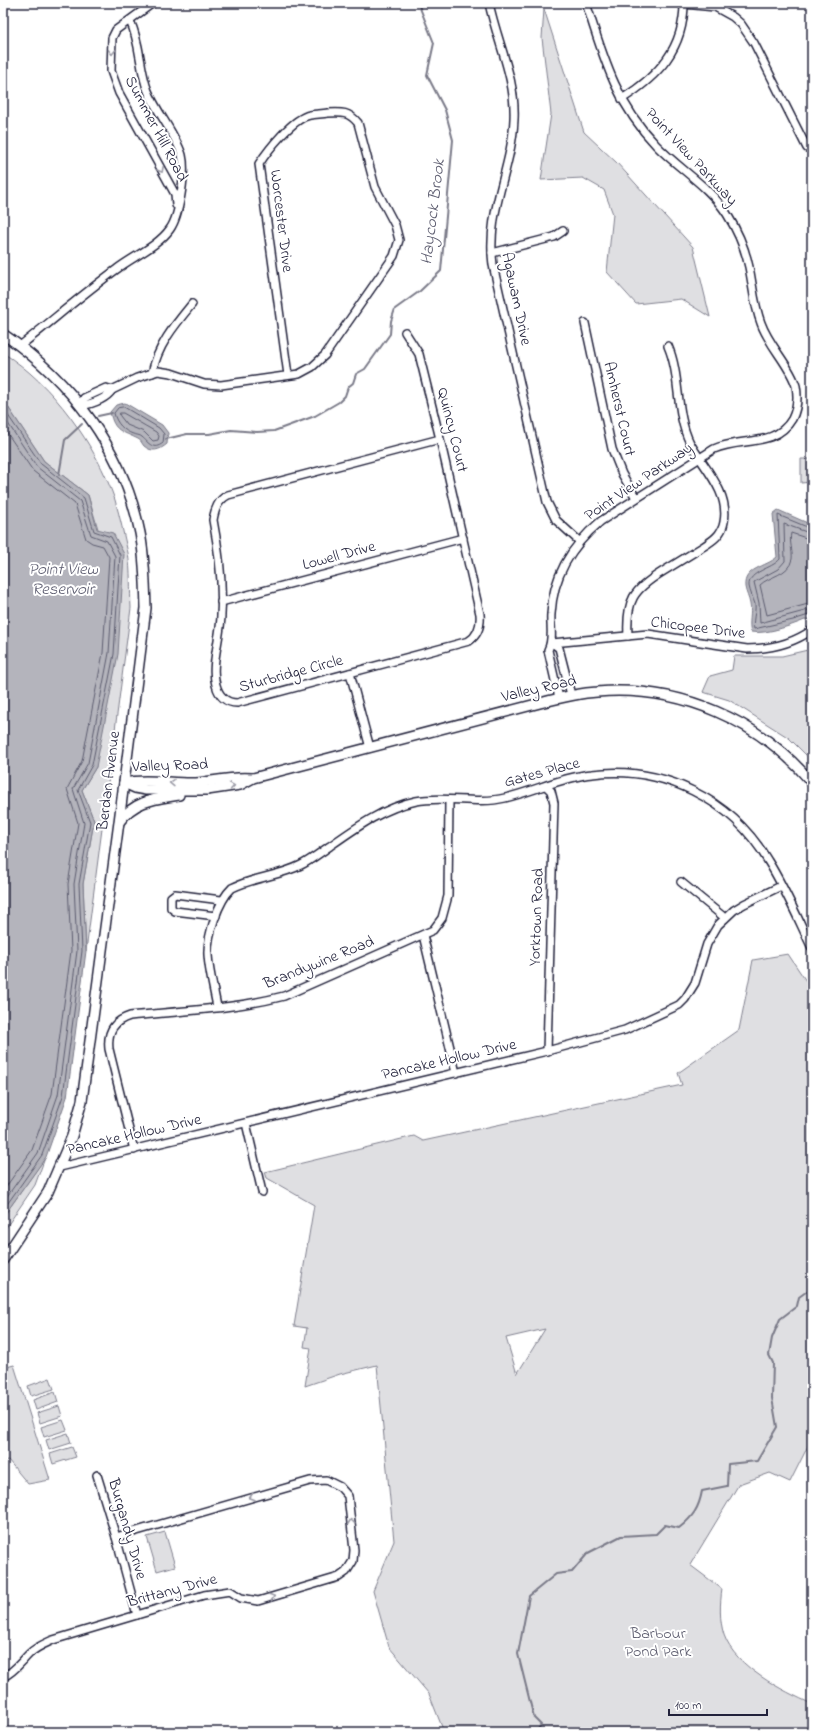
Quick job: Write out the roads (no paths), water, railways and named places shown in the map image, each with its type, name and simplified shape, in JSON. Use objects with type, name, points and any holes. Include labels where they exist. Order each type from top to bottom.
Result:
[{"type":"main road","name":"Berdan Avenue","points":[[3,334],[20,346],[53,374],[80,406],[102,437],[117,466],[135,514],[143,553],[146,608],[82,1101],[72,1136],[60,1167],[36,1213],[3,1260]]},
{"type":"main road","name":"Valley Road","points":[[124,783],[135,788],[146,790],[207,790],[240,785],[253,778],[571,695],[596,692],[632,691],[678,698],[701,705],[742,724],[760,735],[785,755],[812,783]]},
{"type":"main road","name":"Valley Road","points":[[124,783],[137,780],[196,783],[237,777],[253,778]]},
{"type":"main road","points":[[119,822],[126,813],[143,802],[207,790]]},
{"type":"street","name":"Summer Hill Road","points":[[153,3],[116,30],[112,38],[111,71],[119,93],[175,194],[177,210]]},
{"type":"street","name":"Agawam Drive","points":[[489,3],[510,77],[514,106],[512,134],[492,226],[492,253],[547,502],[556,520],[579,542]]},
{"type":"street","name":"Point View Parkway","points":[[559,698],[548,650],[552,643],[552,600],[559,574],[565,562],[579,542],[601,521],[720,446],[738,442],[766,439],[780,432],[795,412],[797,396],[791,373],[772,347],[760,322],[746,253],[734,226],[712,195],[674,163],[647,136],[622,99],[601,52],[586,3]]},
{"type":"street","points":[[622,99],[653,76],[668,56],[679,32],[684,3],[715,7],[733,17],[741,24],[754,43],[807,148]]},
{"type":"street","name":"Summer Hill Road","points":[[20,346],[117,268],[157,242],[170,229],[177,210],[184,167],[182,155],[148,92],[143,75],[135,30],[130,21]]},
{"type":"street","name":"Worcester Drive","points":[[80,406],[88,404],[109,394],[112,390],[137,378],[158,371],[171,373],[204,384],[221,385],[299,374],[312,367],[325,355],[394,256],[399,240],[394,225],[375,187],[358,123],[352,115],[343,112],[309,115],[295,122],[264,156],[259,164],[288,375]]},
{"type":"street","points":[[492,253],[554,238],[563,232]]},
{"type":"street","points":[[152,373],[155,359],[164,339],[192,304]]},
{"type":"street","name":"Amherst Court","points":[[585,323],[612,449],[622,474],[636,498]]},
{"type":"street","name":"Quincy Court","points":[[405,332],[419,354],[463,538]]},
{"type":"street","points":[[628,636],[628,611],[638,589],[650,579],[713,540],[722,530],[725,515],[723,499],[700,458],[690,444],[683,424],[674,359],[668,346]]},
{"type":"street","name":"Sturbridge Circle","points":[[440,439],[224,497],[216,506],[213,520],[219,557],[221,602],[215,679],[218,692],[227,701],[237,703],[469,641],[473,638],[479,628],[480,614],[463,538]]},
{"type":"street","name":"Lowell Drive","points":[[221,602],[463,538]]},
{"type":"street","name":"Chicopee Drive","points":[[552,643],[628,636],[662,635],[739,648],[761,649],[788,643],[812,630]]},
{"type":"street","points":[[552,643],[559,648],[571,695]]},
{"type":"street","points":[[350,673],[370,748]]},
{"type":"street","name":"Gates Place","points":[[217,1007],[208,950],[221,900],[232,888],[239,884],[302,865],[360,824],[381,813],[416,801],[492,800],[591,774],[621,772],[657,777],[688,788],[713,802],[741,826],[768,860],[812,948]]},
{"type":"street","name":"Yorktown Road","points":[[546,786],[551,792],[554,803],[547,1051]]},
{"type":"street","name":"Brandywine Road","points":[[134,1150],[109,1049],[109,1037],[118,1020],[130,1016],[217,1007],[269,1000],[284,996],[423,935],[438,925],[445,910],[448,896],[449,800]]},
{"type":"street","points":[[681,882],[724,918]]},
{"type":"street","name":"Pancake Hollow Drive","points":[[60,1167],[547,1051],[626,1030],[679,1005],[691,992],[707,944],[724,918],[744,904],[781,886]]},
{"type":"street","points":[[216,916],[175,911],[171,908],[171,897],[175,894],[221,900]]},
{"type":"street","points":[[423,935],[456,1072]]},
{"type":"street","points":[[246,1123],[262,1192]]},
{"type":"street","name":"Burgandy Drive","points":[[96,1475],[116,1537],[137,1615]]},
{"type":"street","name":"Brittany Drive","points":[[3,1677],[14,1671],[29,1653],[40,1645],[137,1615],[218,1591],[230,1591],[241,1598],[258,1601],[339,1577],[346,1572],[353,1561],[354,1550],[348,1496],[340,1487],[326,1480],[310,1481],[116,1537]]},
{"type":"water","name":"Point View Reservoir","points":[[3,403],[6,404],[44,461],[88,495],[97,529],[113,533],[124,554],[118,654],[96,767],[82,790],[94,821],[83,884],[86,951],[67,1097],[46,1157],[3,1217]]},
{"type":"water","points":[[125,403],[162,425],[168,433],[167,444],[156,450],[147,448],[141,441],[116,427],[110,412],[116,405]]},
{"type":"water","points":[[778,510],[812,525],[812,617],[790,626],[765,632],[751,632],[750,602],[745,587],[745,581],[751,572],[777,557],[773,514]]},
{"type":"waterway","name":"Haycock Brook","points":[[166,439],[187,434],[209,434],[231,430],[257,432],[274,431],[315,416],[339,402],[345,396],[348,387],[353,383],[356,374],[365,369],[390,334],[391,321],[395,309],[420,291],[441,271],[453,140],[445,110],[427,75],[434,43],[418,3]]},
{"type":"waterway","name":"Haycock Brook","points":[[98,416],[112,413]]},
{"type":"waterway","name":"Haycock Brook","points":[[59,475],[65,440],[82,424]]},
{"type":"waterway","points":[[536,1732],[541,1725],[534,1718],[518,1654],[529,1596],[556,1574],[572,1572],[588,1553],[621,1536],[656,1534],[665,1525],[679,1528],[695,1512],[702,1491],[727,1486],[728,1464],[757,1461],[777,1427],[772,1398],[773,1363],[769,1355],[772,1338],[780,1319],[797,1306],[799,1297],[810,1289],[812,1284]]},
{"type":"park label","name":"Barbour Pond Park","points":[[658,1643]]}]
